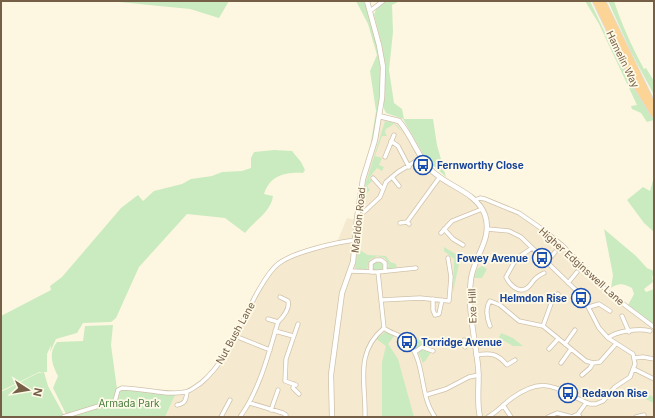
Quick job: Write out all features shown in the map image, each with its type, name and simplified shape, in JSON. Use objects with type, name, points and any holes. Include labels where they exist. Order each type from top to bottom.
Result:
[{"type":"highway","name":"Hamelin Way","points":[[596,1],[635,83],[654,114]]},
{"type":"highway","name":"Hamelin Way","points":[[602,1],[640,82],[654,107]]},
{"type":"street","name":"Marldon Road","points":[[332,417],[331,390],[334,351],[342,293],[354,262],[357,218],[363,179],[375,140],[382,98],[382,67],[379,45],[367,1]]},
{"type":"street","points":[[370,11],[383,1]]},
{"type":"street","name":"Higher Edginswell Lane","points":[[379,116],[399,121],[421,158],[439,178],[475,200],[480,198],[486,199],[519,213],[562,245],[610,294],[654,327]]},
{"type":"street","points":[[387,156],[394,135]]},
{"type":"street","points":[[391,141],[398,146],[408,167]]},
{"type":"street","points":[[364,212],[380,197],[382,188],[392,177],[421,158]]},
{"type":"street","points":[[392,177],[399,186]]},
{"type":"street","points":[[373,178],[382,188]]},
{"type":"street","points":[[400,223],[408,223],[439,178]]},
{"type":"street","points":[[369,200],[372,205]]},
{"type":"street","name":"Exe Hill","points":[[475,200],[482,209],[487,230],[485,243],[475,264],[471,279],[470,301],[478,375],[478,407],[480,417]]},
{"type":"street","points":[[441,233],[452,220],[482,209]]},
{"type":"street","points":[[444,229],[453,239],[463,245]]},
{"type":"street","points":[[487,230],[509,231],[521,237],[583,297],[590,307],[599,328],[608,338],[615,345],[627,350],[634,358],[634,369],[630,377],[615,387],[603,401],[596,404],[586,402],[556,387],[544,384],[522,391],[488,417]]},
{"type":"street","name":"Nut Bush Lane","points":[[177,405],[182,404],[186,400],[187,392],[207,377],[219,362],[235,336],[264,281],[278,264],[286,259],[337,242],[356,240]]},
{"type":"street","points":[[532,248],[512,264],[506,277],[507,280],[513,287],[523,289],[527,288],[534,278],[544,273]]},
{"type":"street","points":[[547,262],[555,252]]},
{"type":"street","points":[[371,272],[371,263],[376,260],[381,260],[385,264],[385,271]]},
{"type":"street","points":[[381,300],[433,299],[450,301],[451,277],[449,260]]},
{"type":"street","points":[[350,272],[378,272],[416,268]]},
{"type":"street","points":[[365,417],[364,362],[371,342],[384,328],[378,272]]},
{"type":"street","points":[[568,283],[575,274],[569,272]]},
{"type":"street","points":[[543,326],[552,301],[558,294]]},
{"type":"street","points":[[240,417],[250,403],[270,350],[278,322],[283,317],[291,302],[280,297]]},
{"type":"street","points":[[433,299],[433,310],[435,315],[441,312],[442,300]]},
{"type":"street","points":[[490,326],[487,320],[488,304],[490,301],[500,305],[519,321],[543,326],[586,361],[593,363],[604,360],[615,345]]},
{"type":"street","points":[[590,307],[599,304],[610,311]]},
{"type":"street","points":[[622,316],[629,332]]},
{"type":"street","points":[[268,319],[278,322]]},
{"type":"street","points":[[298,324],[286,359],[285,381],[295,385],[293,388],[298,394]]},
{"type":"street","points":[[384,328],[401,336],[414,352],[429,406],[435,417]]},
{"type":"street","points":[[564,344],[575,330]]},
{"type":"street","points":[[275,331],[293,336]]},
{"type":"street","points":[[608,338],[618,332],[650,331]]},
{"type":"street","points":[[235,336],[270,350]]},
{"type":"street","points":[[549,349],[558,339]]},
{"type":"street","points":[[465,343],[474,341]]},
{"type":"street","points":[[414,352],[422,347],[433,351]]},
{"type":"street","points":[[561,363],[571,349]]},
{"type":"street","points":[[476,355],[494,353],[499,356],[507,366],[515,360]]},
{"type":"street","points":[[634,358],[643,357],[654,359]]},
{"type":"street","points":[[582,375],[593,363]]},
{"type":"street","points":[[634,369],[654,379]]},
{"type":"street","points":[[426,395],[446,389],[469,377],[478,375]]},
{"type":"street","points":[[63,417],[115,401],[118,390],[122,388],[161,393],[187,392]]},
{"type":"street","points":[[271,410],[278,390]]},
{"type":"street","points":[[221,417],[230,400]]},
{"type":"street","points":[[548,417],[557,412],[572,417],[579,416],[586,402]]},
{"type":"street","points":[[250,403],[286,415],[285,417]]},
{"type":"street","points":[[503,405],[511,417]]},
{"type":"street","points":[[636,417],[644,415]]},
{"type":"shaded area","points":[[379,116],[399,121],[431,170],[481,203],[480,199],[520,214],[560,245],[609,294],[654,329],[654,417],[165,417],[176,393],[195,388],[219,363],[273,269],[287,259],[337,242],[347,218],[356,220],[359,200]]},
{"type":"green space","points":[[109,1],[229,1],[219,18],[190,9]]},
{"type":"green space","points":[[356,1],[364,1],[377,39],[380,62],[380,101],[376,127],[370,148],[376,111],[370,71],[377,55],[368,24]]},
{"type":"green space","points":[[386,1],[400,1],[392,5],[393,32],[389,70],[394,103],[402,109],[404,119],[433,119],[437,145],[446,177],[426,159],[403,119],[386,113],[384,109],[384,68],[382,45],[374,15],[376,9]]},
{"type":"green space","points":[[585,1],[590,1],[617,58],[654,120],[647,122],[641,113],[632,109],[631,106],[637,105],[599,24]]},
{"type":"green space","points":[[608,1],[614,1],[635,52],[644,69],[646,68],[654,81],[654,95],[631,52]]},
{"type":"green space","points":[[385,121],[395,124],[402,132],[394,124],[386,129],[385,132],[387,136],[382,136],[375,156],[382,158],[379,165],[384,167],[382,171],[377,168],[369,178],[372,181],[367,186],[370,190],[366,194],[367,197],[362,201],[366,182]]},
{"type":"green space","points":[[274,150],[292,151],[301,162],[305,170],[303,173],[291,173],[279,176],[270,183],[264,194],[273,196],[272,202],[262,216],[245,233],[225,218],[187,214],[139,267],[116,318],[111,322],[83,323],[77,333],[56,339],[50,352],[51,345],[47,354],[47,372],[39,372],[1,391],[1,316],[51,290],[50,286],[62,277],[121,208],[138,195],[143,201],[154,191],[182,184],[191,179],[212,176],[222,172],[242,171],[251,168],[251,158],[254,152]]},
{"type":"green space","points":[[654,177],[654,232],[644,223],[627,200],[643,187],[650,191]]},
{"type":"green space","points":[[604,229],[636,256],[647,268],[654,271],[654,277],[652,276],[653,282],[644,289],[646,292],[654,289],[654,325],[628,305],[634,294],[632,288],[622,284],[611,288],[613,275]]},
{"type":"green space","points":[[444,247],[460,258],[453,293],[454,259],[444,251]]},
{"type":"green space","points":[[358,249],[368,255],[386,256],[390,262],[396,264],[397,269],[387,269],[389,266],[385,258],[377,256],[369,260],[367,271],[358,271],[355,267]]},
{"type":"green space","points":[[373,261],[383,261],[385,271],[371,272]]},
{"type":"green space","points":[[482,266],[487,269],[482,278],[474,278],[477,269]]},
{"type":"green space","points":[[113,325],[111,345],[117,389],[113,400],[66,414],[53,388],[58,376],[52,359],[54,346],[57,342],[83,341],[85,326]]},
{"type":"green space","points":[[385,332],[395,335],[388,344],[398,359],[414,417],[382,417],[382,362],[386,346],[376,339]]},
{"type":"green space","points":[[501,333],[513,338],[523,346],[513,346],[499,338]]},
{"type":"green space","points":[[408,338],[423,340],[423,345],[416,348]]},
{"type":"green space","points":[[425,348],[431,352],[423,363],[418,352]]},
{"type":"green space","points":[[44,372],[48,386],[64,415],[60,417],[1,417],[1,392],[38,373]]},
{"type":"green space","name":"Armada Park","points":[[122,388],[176,393],[165,417],[63,417],[115,401],[118,390]]},
{"type":"green space","points":[[640,391],[654,397],[654,403],[637,395]]},
{"type":"place","name":"Fernworthy Close","points":[[423,165]]},
{"type":"place","name":"Fowey Avenue","points":[[542,258]]},
{"type":"place","name":"Helmdon Rise","points":[[581,298]]},
{"type":"place","name":"Torridge Avenue","points":[[407,342]]},
{"type":"place","name":"Redavon Rise","points":[[568,393]]}]
